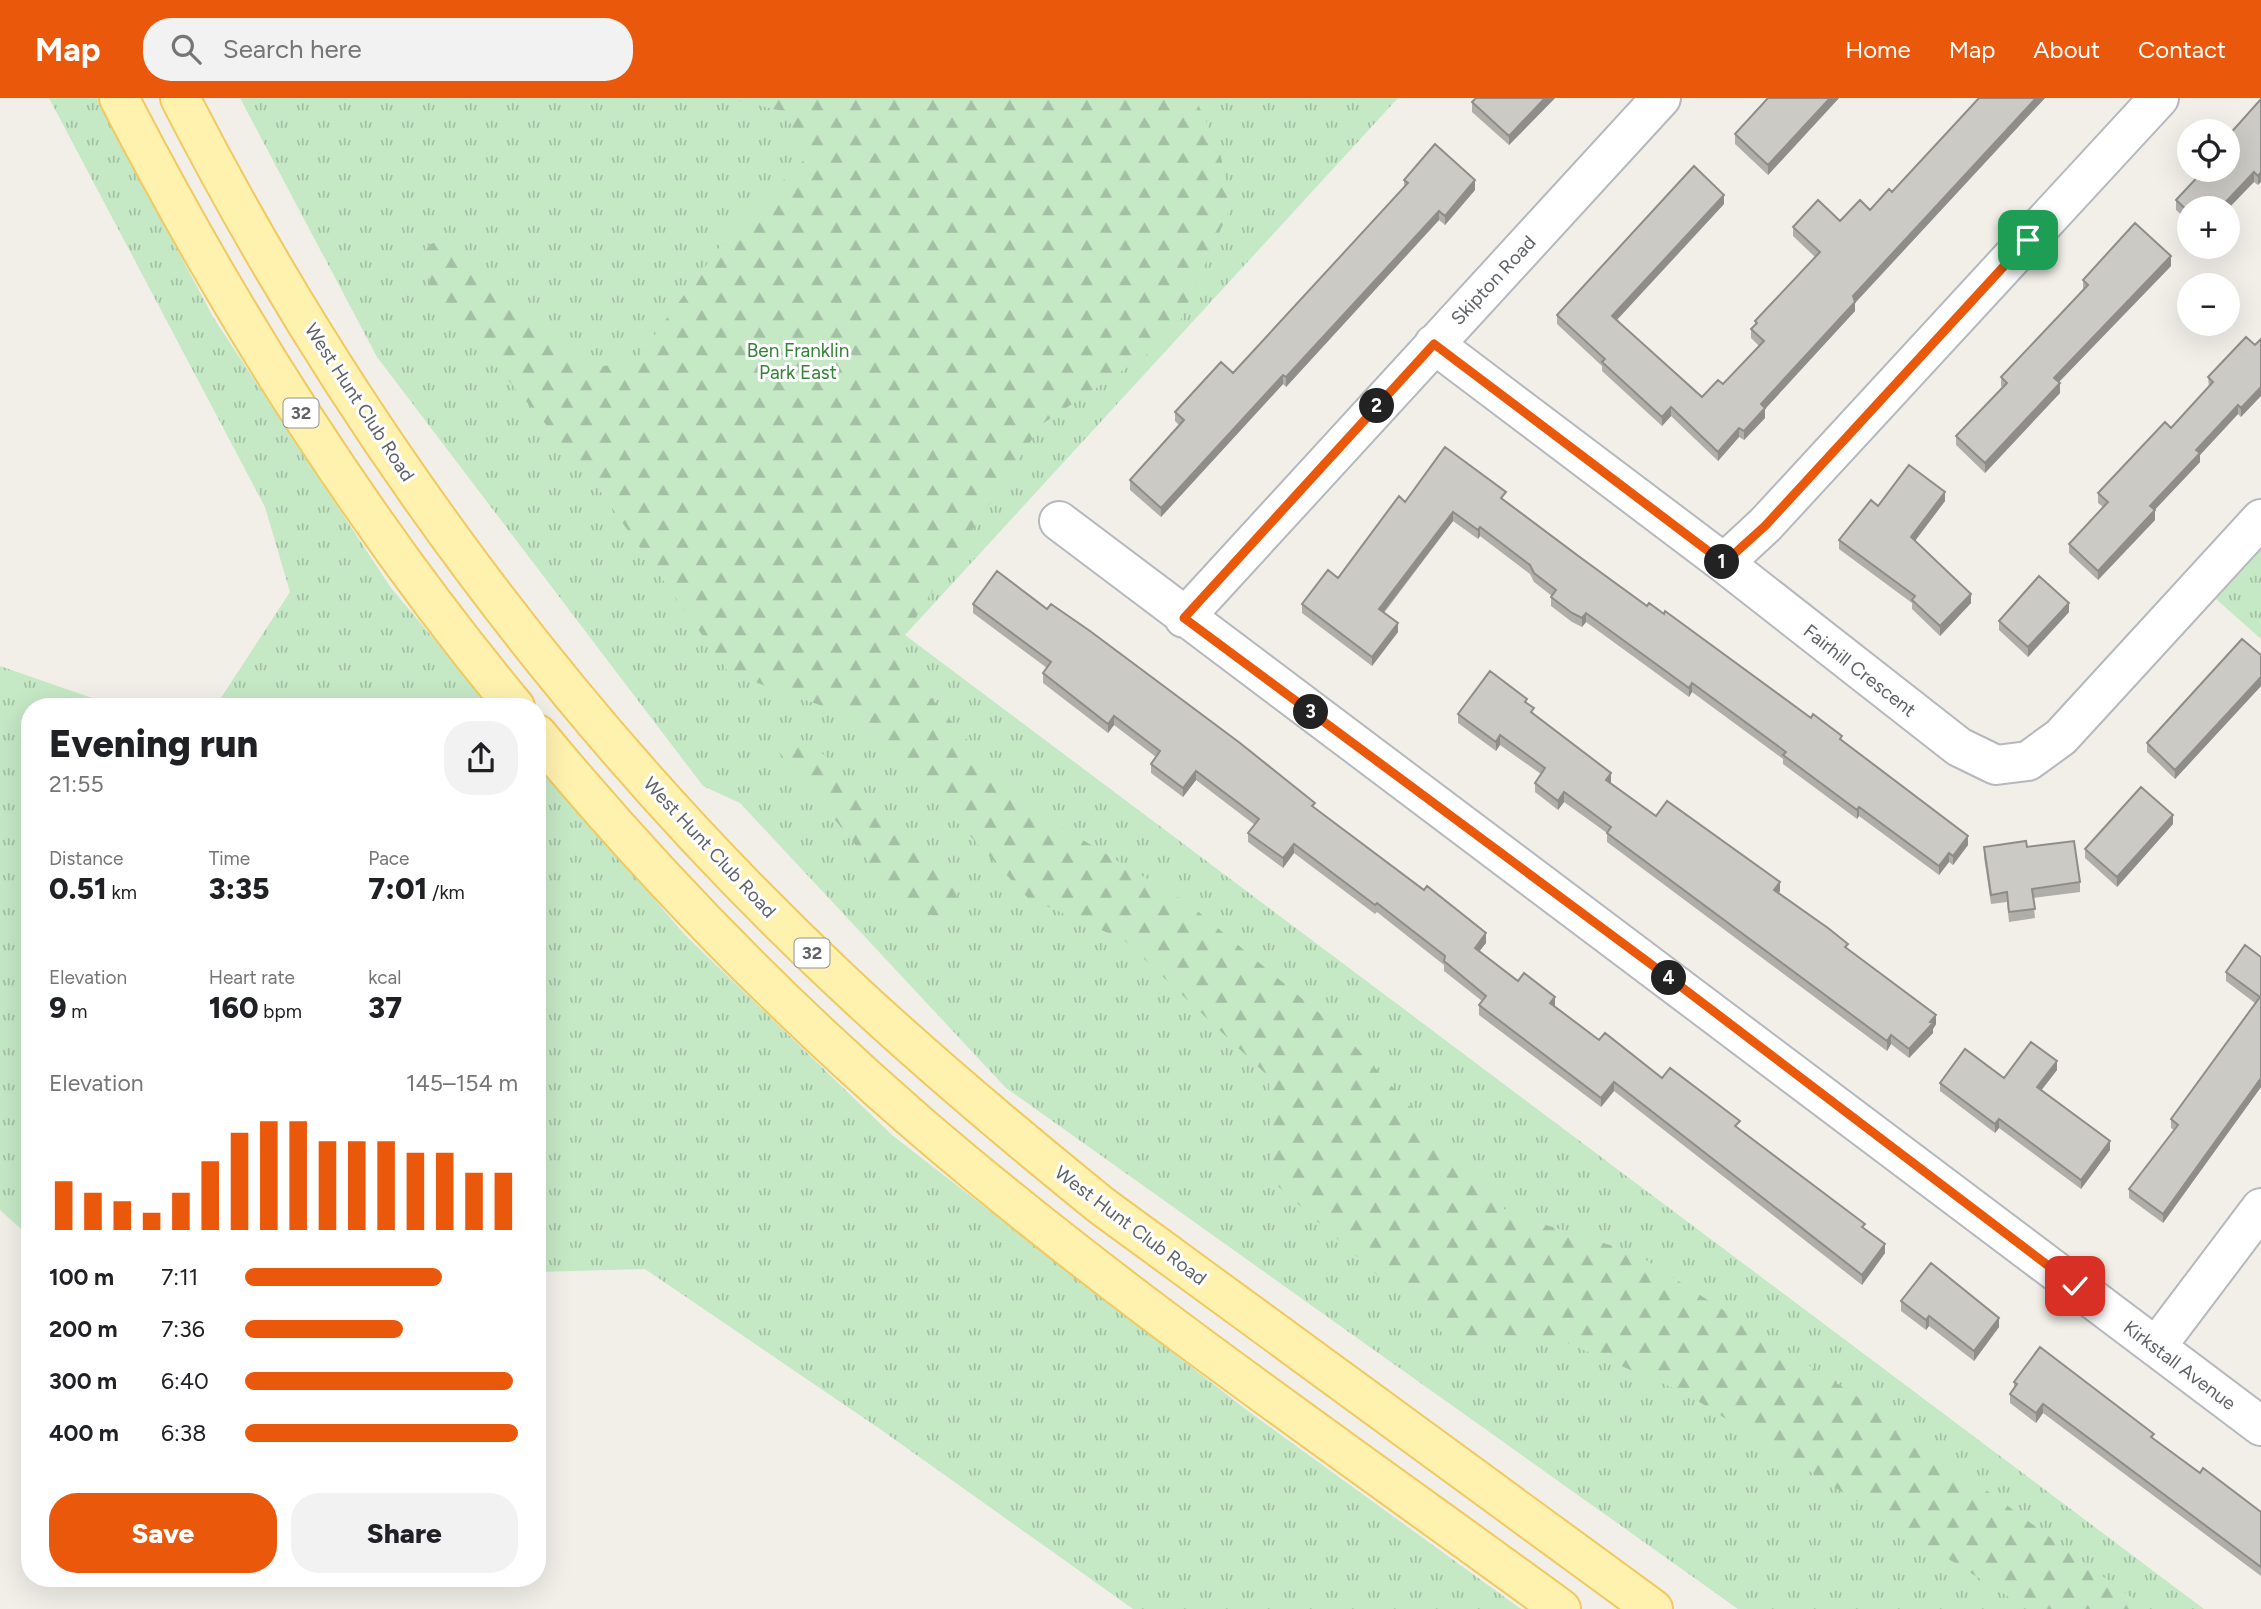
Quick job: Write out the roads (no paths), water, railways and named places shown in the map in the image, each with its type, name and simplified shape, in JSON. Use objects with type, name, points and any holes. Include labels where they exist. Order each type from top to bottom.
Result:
[{"type":"main road","name":"32","points":[[118,98],[229,296],[341,476],[454,634],[507,698]]},
{"type":"main road","name":"West Hunt Club Road","points":[[180,98],[277,274],[428,507],[589,713],[760,901],[841,981],[973,1101],[1102,1206],[1653,1609]]},
{"type":"main road","points":[[546,745],[604,813],[719,937],[918,1123],[1106,1276],[1560,1609]]},
{"type":"street","name":"Skipton Road","points":[[1184,618],[1661,98]]},
{"type":"street","points":[[1724,563],[1765,526],[2159,98]]},
{"type":"street","name":"Fairhill Crescent","points":[[1434,344],[1724,563],[1959,747],[1996,765],[2028,761],[2061,737],[2261,519]]},
{"type":"street","name":"Kirkstall Avenue","points":[[1059,521],[1184,618],[1671,979],[2261,1426]]},
{"type":"street","points":[[2156,1347],[2261,1208]]},
{"type":"park label","name":"Ben Franklin Park East","points":[[798,361]]}]
